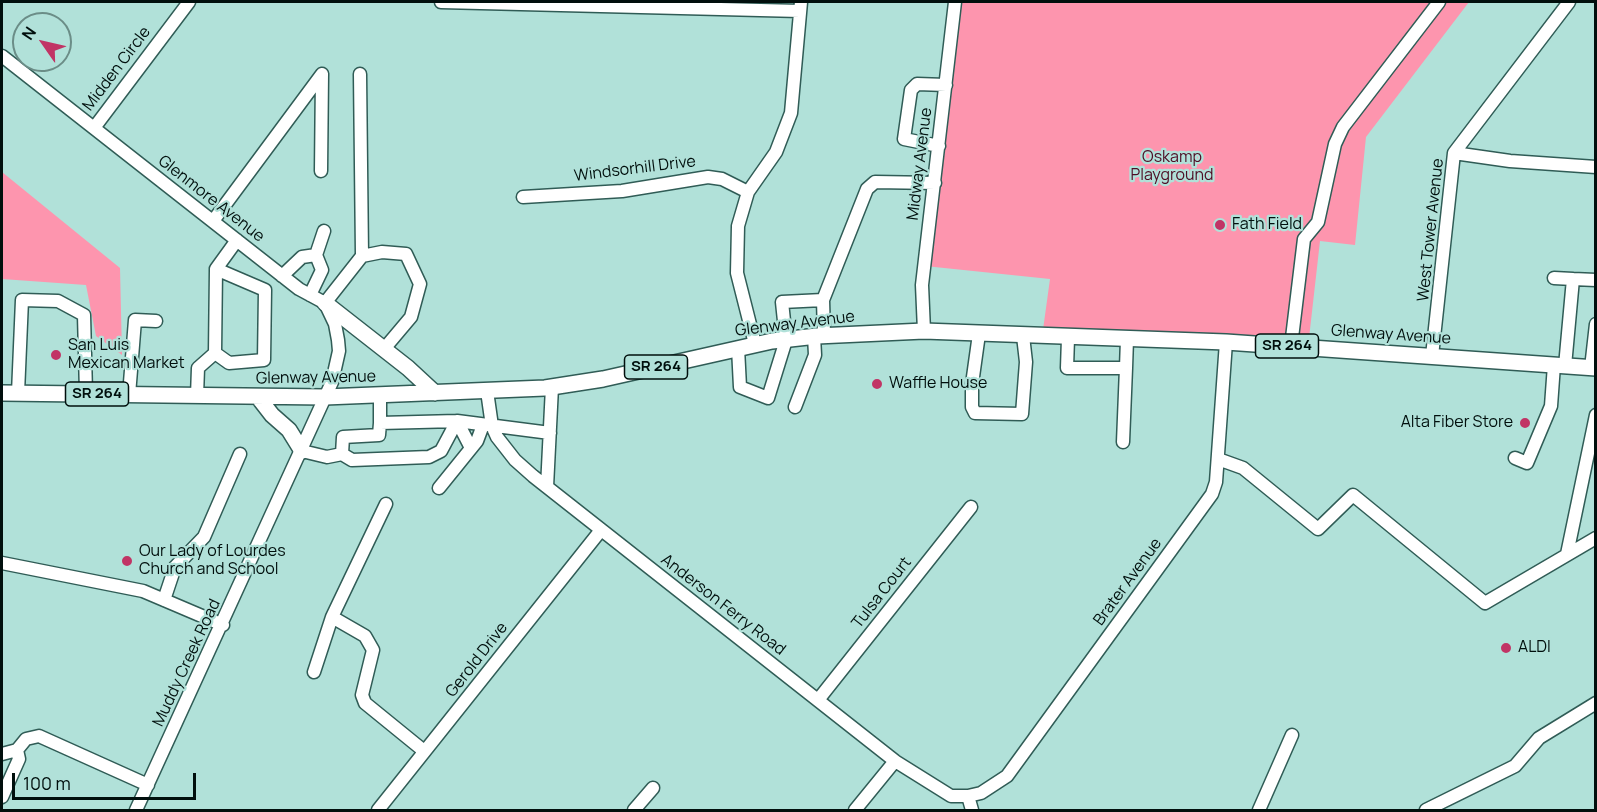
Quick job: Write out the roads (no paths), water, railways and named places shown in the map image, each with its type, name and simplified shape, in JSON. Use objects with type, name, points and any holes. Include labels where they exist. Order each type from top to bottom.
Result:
[{"type":"main road","points":[[325,303],[435,393]]},
{"type":"main road","name":"Glenway Avenue","points":[[2,393],[325,397],[552,387],[603,379],[755,344],[819,336],[924,331],[1226,342],[1593,368]]},
{"type":"main road","points":[[258,397],[272,415],[289,430],[302,451]]},
{"type":"street","name":"Midden Circle","points":[[94,128],[189,2]]},
{"type":"street","points":[[441,2],[800,6],[791,113],[776,152],[748,192],[738,226],[737,273],[755,344]]},
{"type":"street","name":"Midway Avenue","points":[[924,331],[922,285],[955,2]]},
{"type":"street","points":[[1292,346],[1304,239],[1318,222],[1335,144],[1343,127],[1439,2]]},
{"type":"street","name":"West Tower Avenue","points":[[1432,356],[1454,153],[1569,2]]},
{"type":"street","name":"Glenmore Avenue","points":[[2,56],[282,276],[325,303]]},
{"type":"street","points":[[213,221],[322,74],[321,171]]},
{"type":"street","points":[[325,397],[335,372],[339,351],[335,324],[325,303],[362,256],[360,74]]},
{"type":"street","points":[[939,146],[904,139],[911,90],[917,84],[946,85]]},
{"type":"street","points":[[1454,153],[1510,161],[1596,167]]},
{"type":"street","name":"Windsorhill Drive","points":[[523,196],[622,191],[708,177],[722,179],[748,192]]},
{"type":"street","points":[[795,407],[819,336],[823,300],[867,189],[875,182],[935,183]]},
{"type":"street","points":[[310,295],[322,270],[316,255],[324,231]]},
{"type":"street","points":[[197,396],[198,368],[215,353],[216,269],[237,240]]},
{"type":"street","points":[[362,256],[382,252],[406,254],[420,284],[411,317],[384,349]]},
{"type":"street","points":[[282,276],[302,257],[316,255]]},
{"type":"street","points":[[215,353],[229,363],[264,360],[265,290],[216,269]]},
{"type":"street","points":[[1554,278],[1596,280]]},
{"type":"street","points":[[1515,458],[1527,463],[1551,406],[1560,366],[1573,279]]},
{"type":"street","points":[[18,393],[22,300],[58,301],[84,315],[86,393]]},
{"type":"street","points":[[738,348],[740,387],[768,398],[786,340],[782,302],[823,300]]},
{"type":"street","points":[[129,395],[135,320],[156,321]]},
{"type":"street","points":[[1593,368],[1596,324]]},
{"type":"street","points":[[979,334],[972,384],[972,408],[975,413],[1022,414],[1026,362],[1023,336]]},
{"type":"street","points":[[1068,338],[1067,368],[1126,368]]},
{"type":"street","points":[[1124,441],[1127,339]]},
{"type":"street","name":"Brater Avenue","points":[[968,796],[981,793],[1007,776],[1206,503],[1216,482],[1226,342]]},
{"type":"street","points":[[547,487],[552,387]]},
{"type":"street","name":"Anderson Ferry Road","points":[[487,391],[487,425],[515,460],[547,487],[896,761],[951,796],[968,796]]},
{"type":"street","points":[[342,454],[343,437],[380,435],[380,395]]},
{"type":"street","name":"Muddy Creek Road","points":[[136,810],[223,625],[325,397]]},
{"type":"street","points":[[1567,554],[1596,415]]},
{"type":"street","points":[[380,423],[457,421],[550,433]]},
{"type":"street","points":[[457,421],[471,448]]},
{"type":"street","points":[[302,451],[327,457],[342,454],[352,460],[429,457],[441,451],[457,421]]},
{"type":"street","points":[[439,488],[487,425]]},
{"type":"street","points":[[164,600],[175,567],[204,537],[240,454]]},
{"type":"street","points":[[1218,459],[1243,468],[1318,529],[1353,495],[1485,603],[1596,538]]},
{"type":"street","points":[[314,672],[332,617],[386,504]]},
{"type":"street","name":"Tulsa Court","points":[[818,700],[971,507]]},
{"type":"street","name":"Gerold Drive","points":[[378,810],[602,530]]},
{"type":"street","points":[[2,563],[110,582],[164,600],[223,625]]},
{"type":"street","points":[[332,617],[365,636],[373,650],[362,694],[365,703],[424,752]]},
{"type":"street","points":[[1426,810],[1515,766],[1539,738],[1596,704]]},
{"type":"street","points":[[1259,810],[1292,735]]},
{"type":"street","points":[[2,754],[17,750],[26,739],[39,736],[148,785]]},
{"type":"street","points":[[2,797],[19,759],[17,750]]},
{"type":"street","points":[[855,810],[896,761]]},
{"type":"street","points":[[634,810],[653,788]]},
{"type":"street","points":[[968,796],[972,810]]},
{"type":"place","name":"Fath Field","points":[[1220,225]]},
{"type":"place","name":"San Luis Mexican Market","points":[[56,355]]},
{"type":"place","name":"Waffle House","points":[[877,384]]},
{"type":"place","name":"Alta Fiber Store","points":[[1525,423]]},
{"type":"place","name":"Our Lady of Lourdes Church and School","points":[[127,561]]},
{"type":"place","name":"ALDI","points":[[1506,648]]},
{"type":"park label","name":"Oskamp Playground","points":[[1172,167]]}]
